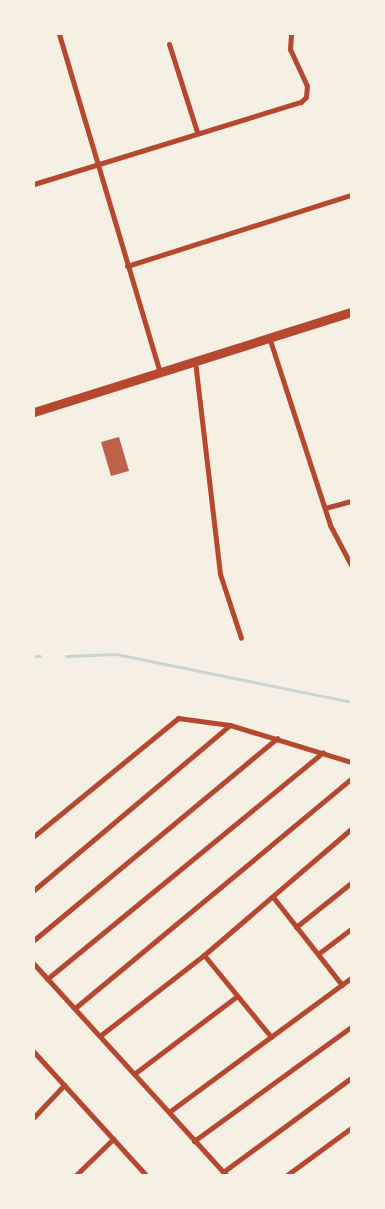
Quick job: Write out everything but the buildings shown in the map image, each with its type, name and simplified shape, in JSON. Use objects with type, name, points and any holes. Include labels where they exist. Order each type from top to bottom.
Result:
[{"type":"highway","points":[[34,412],[351,312]]},
{"type":"street","points":[[59,34],[96,166],[160,372]]},
{"type":"street","points":[[34,184],[96,166],[197,132],[301,102],[306,97],[307,86],[288,42],[291,34]]},
{"type":"street","points":[[169,44],[197,132]]},
{"type":"street","points":[[127,266],[351,195]]},
{"type":"street","points":[[269,338],[325,508],[351,565]]},
{"type":"street","points":[[195,361],[220,574],[242,638]]},
{"type":"street","points":[[325,508],[351,501]]},
{"type":"street","points":[[34,836],[172,721],[186,717],[230,725],[351,762]]},
{"type":"street","points":[[34,890],[230,725]]},
{"type":"street","points":[[34,940],[277,738]]},
{"type":"street","points":[[47,979],[323,752]]},
{"type":"street","points":[[75,1008],[351,779]]},
{"type":"street","points":[[100,1035],[204,955],[351,829]]},
{"type":"street","points":[[296,927],[351,883]]},
{"type":"street","points":[[273,897],[342,985]]},
{"type":"street","points":[[318,954],[351,929]]},
{"type":"street","points":[[204,955],[271,1037]]},
{"type":"street","points":[[34,964],[224,1174],[351,1078]]},
{"type":"street","points":[[169,1112],[351,978]]},
{"type":"street","points":[[134,1074],[237,996]]},
{"type":"street","points":[[194,1141],[351,1027]]},
{"type":"street","points":[[34,1052],[146,1175]]},
{"type":"street","points":[[34,1116],[64,1085]]},
{"type":"street","points":[[287,1175],[351,1128]]},
{"type":"street","points":[[76,1175],[113,1139]]},
{"type":"waterway","points":[[66,656],[116,654],[351,702]]},
{"type":"waterway","points":[[34,656],[40,656]]}]
